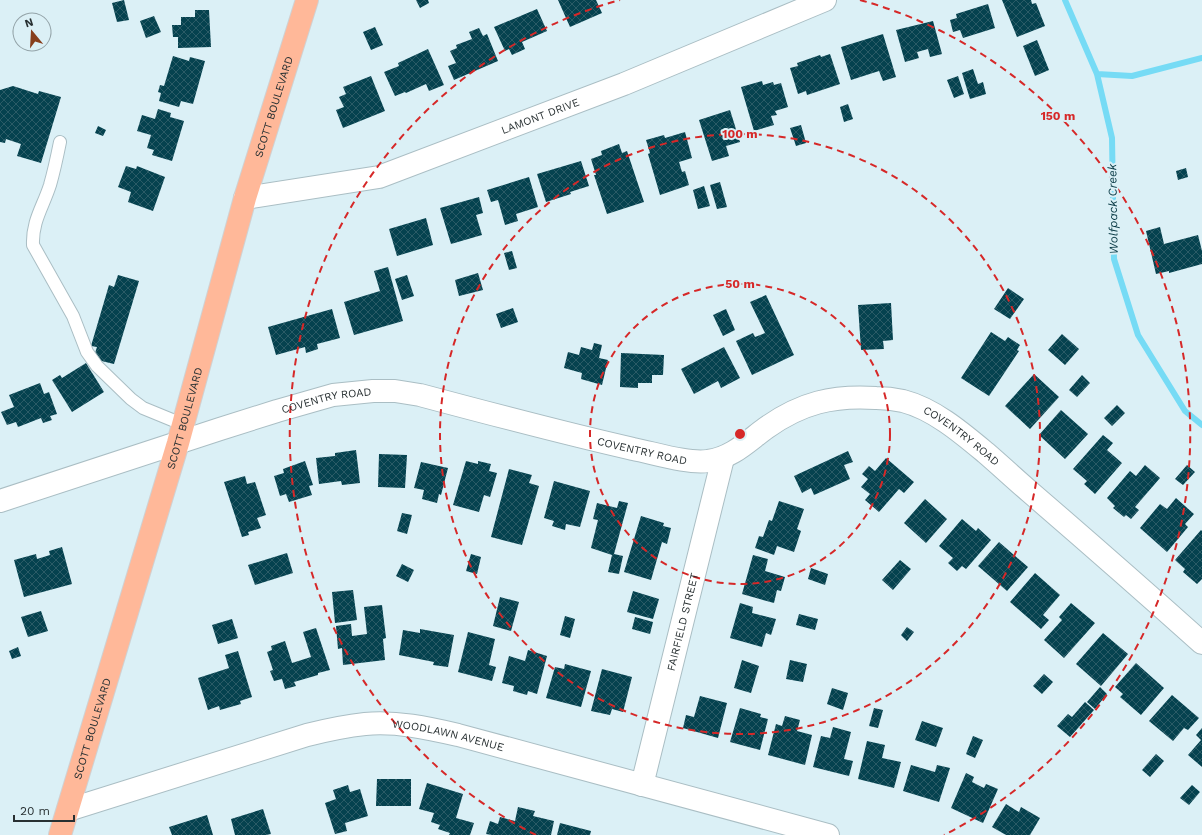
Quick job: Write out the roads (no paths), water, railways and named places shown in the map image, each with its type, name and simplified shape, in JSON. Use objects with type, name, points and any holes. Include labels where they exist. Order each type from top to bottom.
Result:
[{"type":"highway","name":"SCOTT BOULEVARD","points":[[60,835],[180,433],[245,198],[307,0]]},
{"type":"street","name":"LAMONT DRIVE","points":[[245,198],[379,177],[624,84],[825,0]]},
{"type":"street","name":"COVENTRY ROAD","points":[[0,501],[180,433],[277,411],[333,396],[373,391],[395,391],[420,396],[590,439],[672,457],[707,462],[723,458],[792,412],[812,404],[830,399],[850,397],[904,401],[939,417],[958,429],[1202,643]]},
{"type":"street","name":"FAIRFIELD STREET","points":[[642,785],[723,458]]},
{"type":"street","name":"WOODLAWN AVENUE","points":[[68,810],[307,735],[346,726],[390,724],[422,727],[451,734],[828,835]]},
{"type":"lane","points":[[60,142],[50,186],[34,224],[32,234],[33,245],[73,316],[87,352],[97,366],[131,400],[180,433]]},
{"type":"waterway","name":"Wolfpack Creek","points":[[1065,0],[1097,74],[1112,138],[1114,259],[1138,335],[1185,411],[1202,425]]},
{"type":"waterway","points":[[1097,74],[1132,76],[1202,58]]}]
